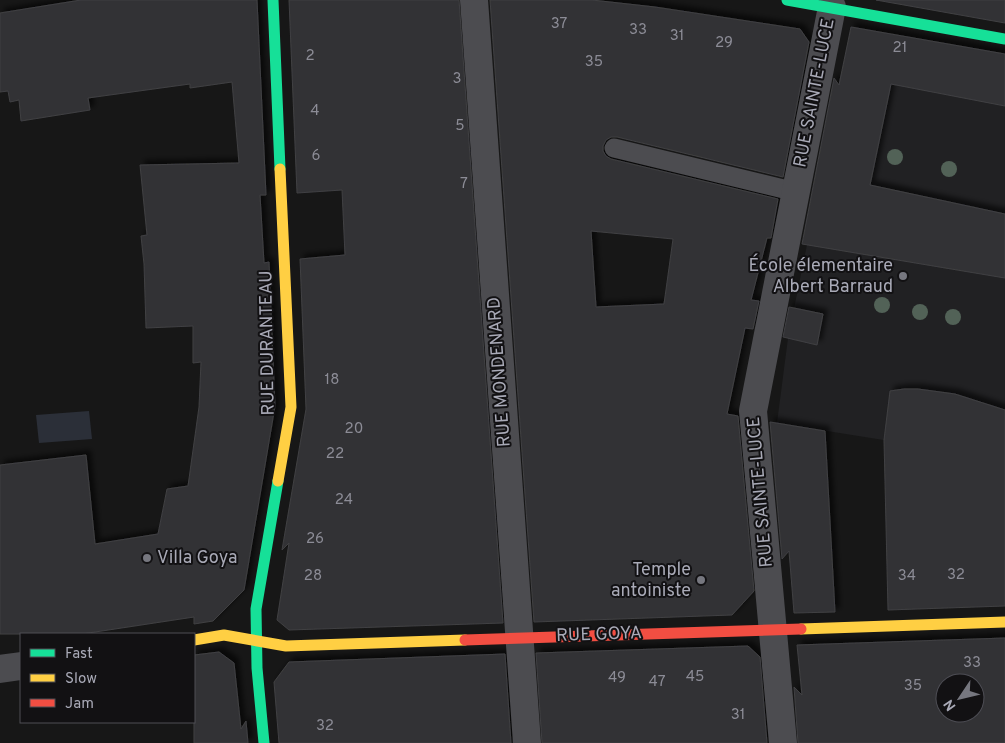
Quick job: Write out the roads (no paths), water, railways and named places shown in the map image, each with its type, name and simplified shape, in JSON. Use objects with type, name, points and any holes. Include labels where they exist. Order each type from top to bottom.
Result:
[{"type":"street","name":"RUE DURANTEAU","points":[[264,743],[257,668],[256,609],[291,407],[273,0]]},
{"type":"street","name":"RUE MONDENARD","points":[[474,0],[527,743]]},
{"type":"street","points":[[787,0],[1005,39]]},
{"type":"street","name":"RUE SAINTE-LUCE","points":[[783,743],[753,411],[832,7]]},
{"type":"street","name":"RUE GOYA","points":[[195,640],[224,635],[286,646],[1005,622]]},
{"type":"street","points":[[0,670],[20,666]]},
{"type":"lane","points":[[614,148],[796,192]]},
{"type":"place","name":"École élementaire Albert Barraud","points":[[903,276]]},
{"type":"place","name":"Villa Goya","points":[[147,558]]},
{"type":"place","name":"Temple antoiniste","points":[[701,580]]}]
